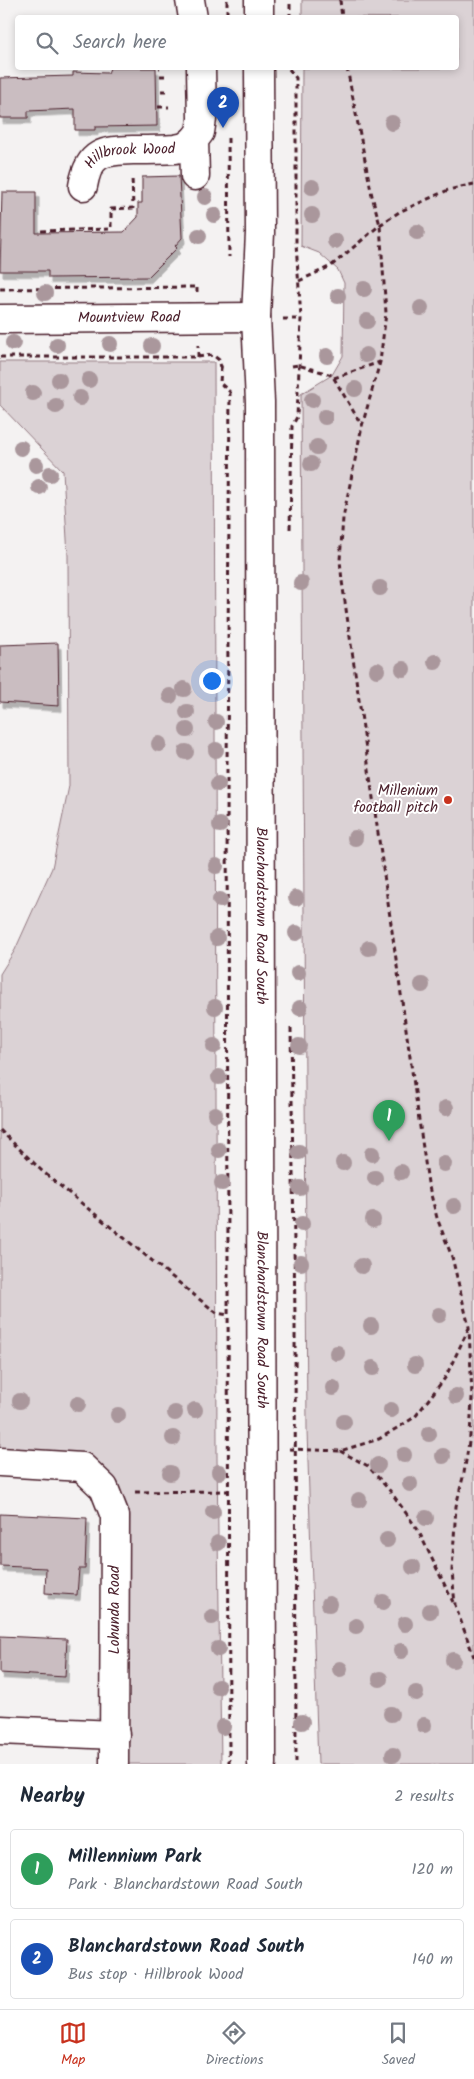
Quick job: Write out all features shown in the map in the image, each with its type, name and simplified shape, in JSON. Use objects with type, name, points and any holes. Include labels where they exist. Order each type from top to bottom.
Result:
[{"type":"main road","points":[[190,0],[192,15]]},
{"type":"main road","points":[[259,0],[259,15]]},
{"type":"main road","name":"Hillbrook Wood","points":[[83,186],[88,167],[101,154],[107,151],[175,149],[185,147],[194,140],[200,132],[202,119],[201,70]]},
{"type":"main road","name":"Blanchardstown Road South","points":[[259,70],[260,233],[256,317],[260,422],[263,1316],[262,1764]]},
{"type":"main road","name":"Hillbrook Wood","points":[[194,140],[195,176]]},
{"type":"main road","name":"Mountview Road","points":[[0,319],[256,317]]},
{"type":"main road","name":"Lohunda Road","points":[[0,1462],[82,1467],[104,1488],[115,1516],[114,1764]]},
{"type":"main road","points":[[0,1730],[115,1735]]},
{"type":"path","points":[[227,0],[227,15]]},
{"type":"path","points":[[290,0],[290,15]]},
{"type":"path","points":[[340,0],[342,15]]},
{"type":"path","points":[[290,70],[296,78],[296,242],[301,320],[297,417],[292,426],[290,539]]},
{"type":"path","points":[[347,70],[380,225],[386,313],[380,362],[362,426],[343,518],[340,560],[428,1183],[437,1218],[452,1257],[469,1328],[472,1407],[466,1464],[456,1506],[452,1572],[455,1605]]},
{"type":"path","points":[[160,76],[168,76]]},
{"type":"path","points":[[161,91],[169,91]]},
{"type":"path","points":[[158,107],[169,107]]},
{"type":"path","points":[[41,231],[112,230],[111,209],[133,208],[132,150]]},
{"type":"path","points":[[299,281],[331,266],[380,225],[399,212],[425,198],[474,184]]},
{"type":"path","points":[[0,289],[197,287],[198,300]]},
{"type":"path","points":[[198,339],[198,357]]},
{"type":"path","points":[[0,357],[198,357],[213,355],[219,360],[220,383],[230,392]]},
{"type":"path","points":[[334,378],[380,362]]},
{"type":"path","points":[[229,1764],[227,758],[230,386],[259,366]]},
{"type":"path","points":[[292,366],[332,375],[362,426]]},
{"type":"path","points":[[220,368],[226,367]]},
{"type":"path","points":[[290,1020],[294,1197],[296,1764]]},
{"type":"path","points":[[0,1130],[42,1171],[204,1304],[217,1313],[263,1316]]},
{"type":"path","points":[[262,1449],[340,1451],[379,1439],[415,1417],[445,1378],[469,1328]]},
{"type":"path","points":[[340,1451],[368,1466],[391,1492],[418,1530],[455,1605],[474,1658]]},
{"type":"path","points":[[108,1499],[125,1492],[262,1491]]},
{"type":"shaded area","points":[[302,0],[474,0],[474,1764],[318,1764],[307,1431],[301,394],[332,375],[343,356],[344,283],[338,270],[319,253],[301,246],[302,70],[459,70],[459,15],[302,15]]},
{"type":"shaded area","points":[[0,362],[214,362],[217,1458],[221,1764],[122,1764],[121,1493],[117,1483],[94,1462],[0,1450],[0,974],[15,950],[52,868],[69,786],[68,556],[63,471],[0,405]]},
{"type":"building","points":[[109,70],[156,70],[157,126],[95,127],[95,130],[75,130],[75,109],[28,111],[28,118],[0,118],[0,78],[73,76],[73,72],[108,73]]},
{"type":"building","points":[[179,176],[182,238],[175,246],[177,248],[148,277],[48,278],[48,271],[0,271],[2,192],[36,192],[36,233],[124,232],[138,217],[138,203],[142,203],[142,177]]},
{"type":"building","points":[[58,643],[59,706],[0,702],[0,645]]},
{"type":"building","points":[[0,1514],[87,1518],[85,1569],[79,1569],[77,1595],[45,1593],[46,1568],[0,1566]]},
{"type":"building","points":[[0,1636],[67,1639],[65,1677],[0,1673]]},
{"type":"place","name":"Blanchardstown Road South","points":[[223,128]]},
{"type":"place","name":"Millenium football pitch","points":[[448,800]]},
{"type":"place","name":"Millennium Park","points":[[389,1141]]}]
